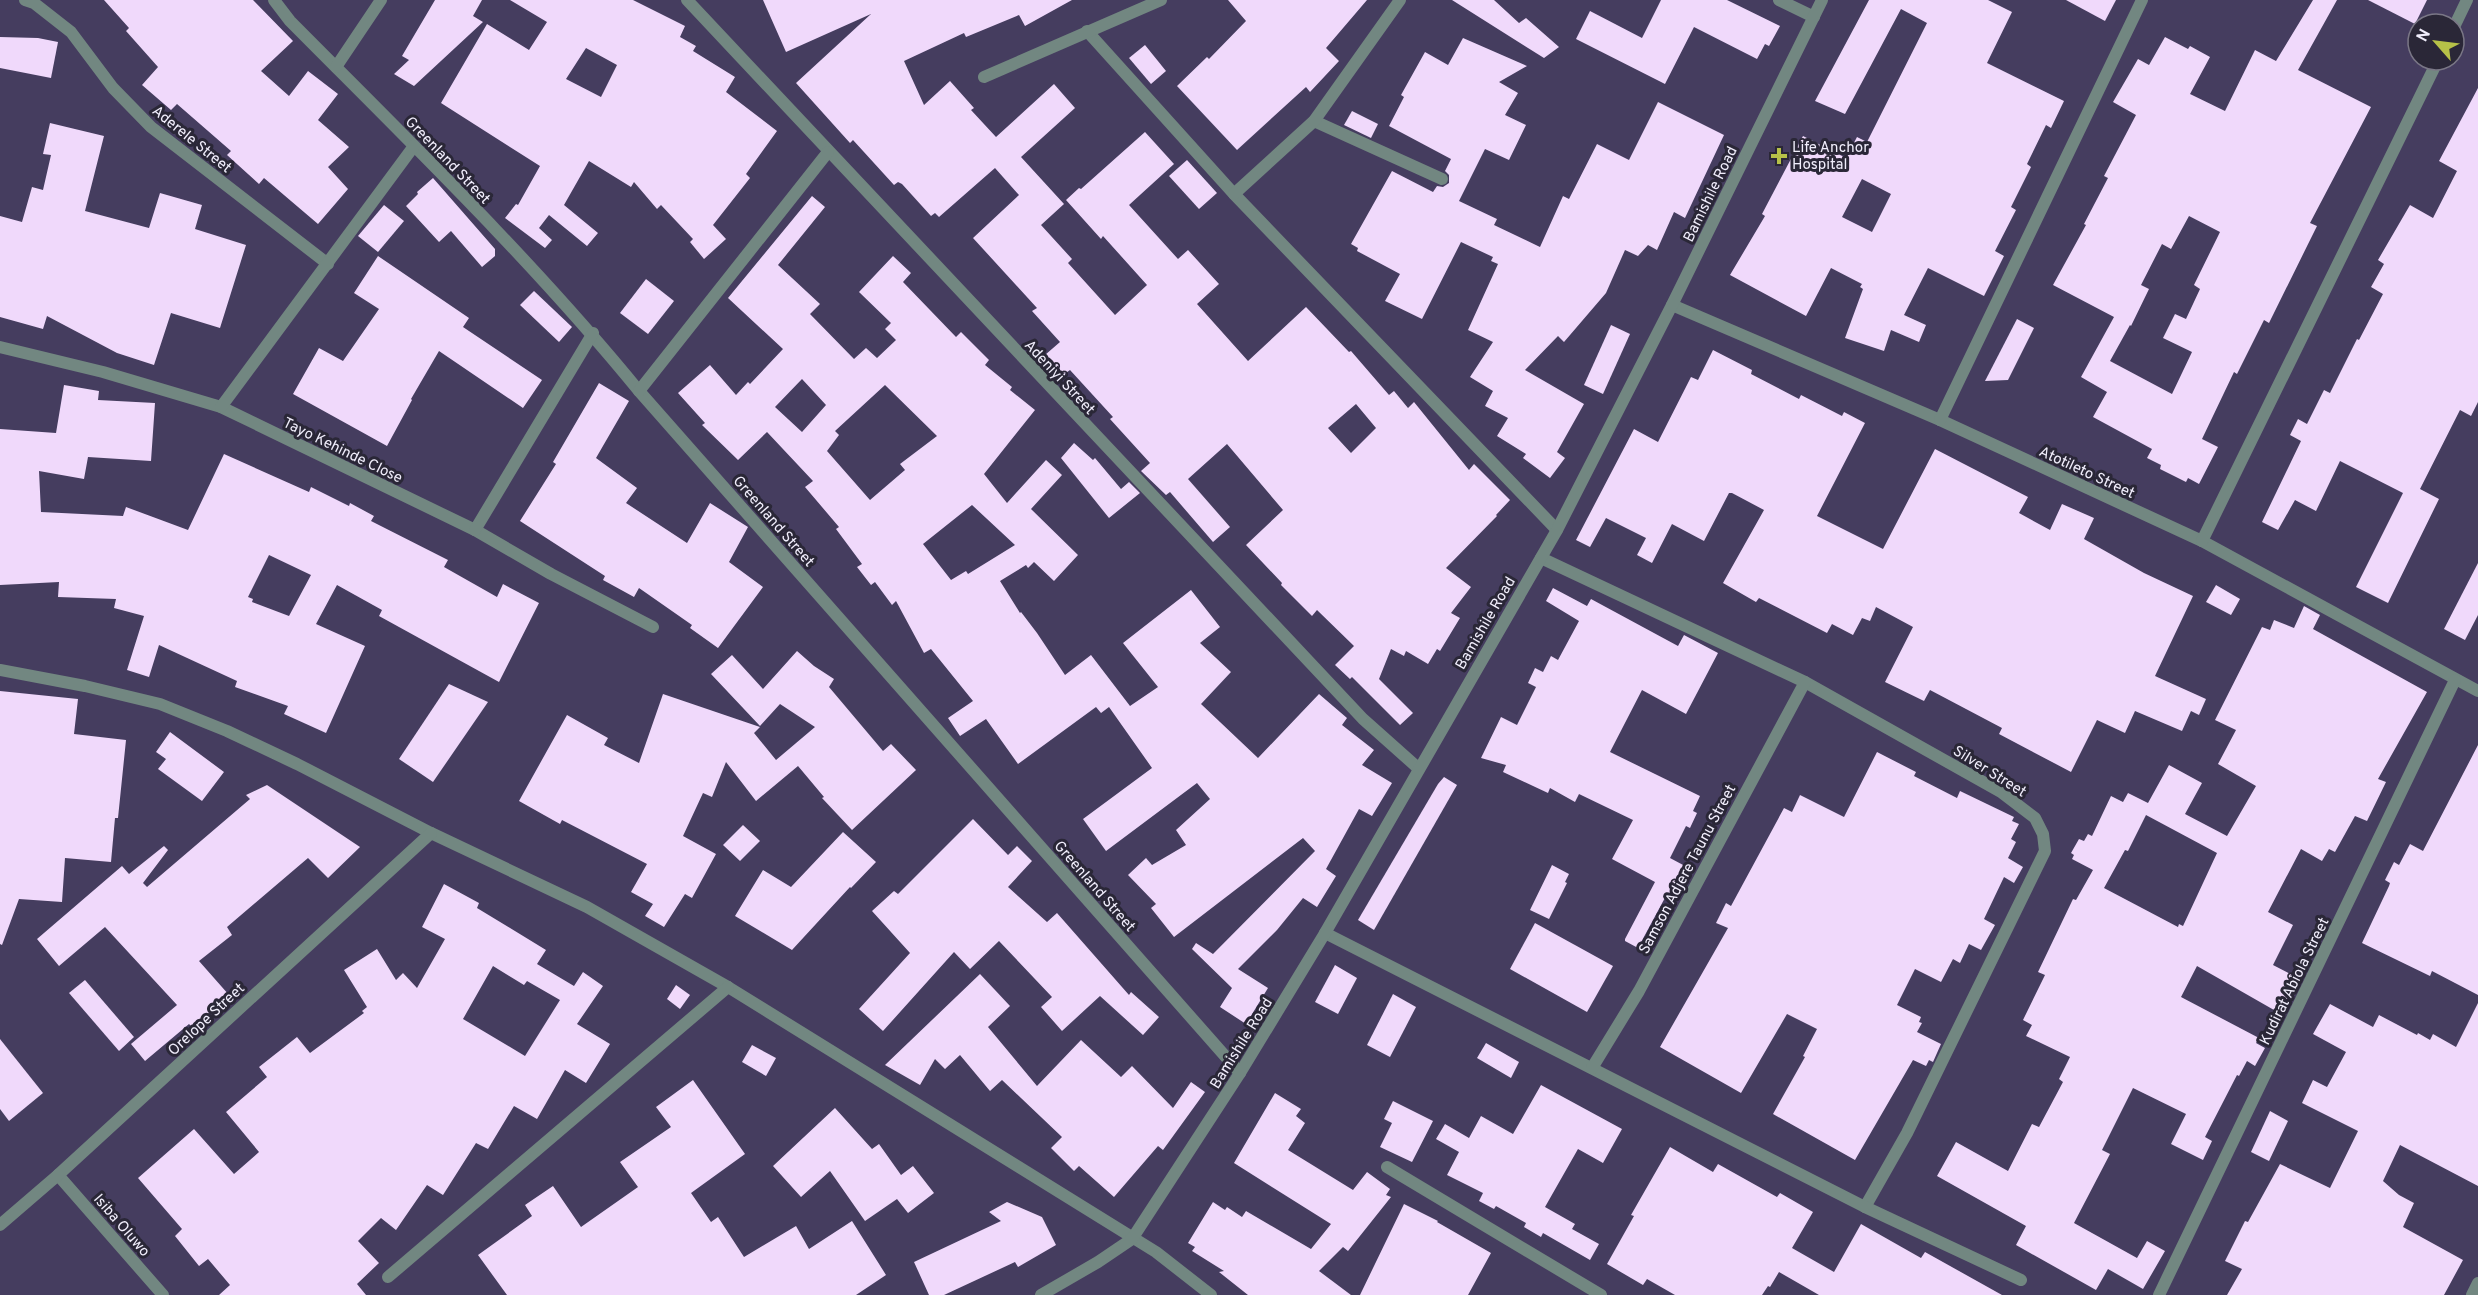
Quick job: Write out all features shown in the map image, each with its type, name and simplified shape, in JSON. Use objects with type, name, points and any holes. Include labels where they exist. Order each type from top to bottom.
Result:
[{"type":"street","name":"Aderele Street","points":[[25,0],[34,3],[71,32],[113,88],[151,127],[327,264]]},
{"type":"street","name":"Greenland Street","points":[[274,0],[290,21],[414,146],[593,333],[639,390],[1240,1073]]},
{"type":"street","points":[[336,67],[381,0]]},
{"type":"street","name":"Adeniyi Street","points":[[687,0],[1355,711],[1418,768]]},
{"type":"street","points":[[984,77],[1161,0]]},
{"type":"street","points":[[1234,194],[1314,121],[1400,0]]},
{"type":"street","points":[[1779,0],[1814,17]]},
{"type":"street","name":"Bamishile Road","points":[[1132,1239],[1240,1073],[1325,933],[1557,530],[1672,305],[1822,0]]},
{"type":"street","points":[[1940,420],[2142,0]]},
{"type":"street","points":[[1087,31],[1234,194],[1557,530]]},
{"type":"street","points":[[2202,541],[2432,72]]},
{"type":"street","points":[[1314,121],[1442,179]]},
{"type":"street","points":[[221,407],[414,146]]},
{"type":"street","points":[[639,390],[828,152]]},
{"type":"street","name":"Atotileto Street","points":[[1672,305],[1940,420],[2202,541],[2478,691]]},
{"type":"street","points":[[475,530],[593,333]]},
{"type":"street","name":"Tayo Kehinde Close","points":[[0,347],[103,372],[221,407],[475,530],[551,574],[653,627]]},
{"type":"street","name":"Silver Street","points":[[1541,558],[1805,682],[2001,792],[2034,818],[2043,834],[2045,851],[1907,1133],[1865,1207]]},
{"type":"street","points":[[0,670],[85,686],[160,705],[227,731],[431,833],[587,907],[728,987],[1156,1252],[1211,1295]]},
{"type":"street","name":"Kudirat Abiola Street","points":[[2159,1295],[2455,680]]},
{"type":"street","name":"Samson Adjere Taunu Street","points":[[1592,1068],[1639,991],[1805,682]]},
{"type":"street","name":"Orelope Street","points":[[0,1225],[58,1175],[431,833]]},
{"type":"street","points":[[1325,933],[1865,1207],[2021,1280]]},
{"type":"street","points":[[388,1277],[728,987]]},
{"type":"street","points":[[1387,1167],[1601,1295]]},
{"type":"street","name":"Isiba Oluwo","points":[[58,1175],[163,1295]]},
{"type":"street","points":[[1041,1295],[1132,1239]]},
{"type":"street","points":[[2472,1295],[2478,1283]]},
{"type":"building","points":[[104,0],[253,0],[293,41],[261,71],[289,96],[308,71],[338,94],[318,120],[349,147],[328,167],[348,189],[318,224],[264,178],[259,184],[227,155],[231,151],[177,104],[171,110],[142,85],[158,67],[126,31],[129,28]]},
{"type":"building","points":[[435,0],[482,0],[473,16],[483,22],[414,86],[394,74],[409,60],[402,56]]},
{"type":"building","points":[[510,0],[633,0],[685,26],[680,37],[696,46],[693,51],[735,77],[726,92],[777,131],[746,174],[750,178],[713,225],[726,239],[704,259],[690,242],[693,239],[661,205],[657,209],[634,182],[631,187],[589,161],[564,205],[598,233],[587,246],[549,215],[539,228],[552,240],[545,248],[505,218],[516,204],[518,205],[540,166],[441,103],[487,24],[529,50],[547,22]],"holes":[[[586,48],[617,65],[601,97],[566,79]]]},
{"type":"building","points":[[763,0],[1072,0],[1025,26],[1019,15],[966,37],[964,33],[904,61],[924,105],[950,81],[974,108],[971,110],[996,137],[1054,84],[1075,108],[1021,157],[1064,204],[1041,225],[1072,259],[1068,263],[1115,315],[1147,285],[1103,236],[1101,239],[1066,200],[1145,132],[1174,164],[1129,205],[1178,259],[1188,250],[1219,284],[1197,304],[1248,361],[1306,307],[1349,352],[1351,351],[1389,395],[1394,391],[1408,408],[1414,402],[1469,470],[1474,464],[1510,500],[1446,568],[1471,587],[1451,613],[1460,618],[1440,651],[1437,649],[1428,664],[1406,651],[1404,656],[1391,649],[1379,679],[1413,713],[1400,725],[1352,677],[1350,679],[1335,665],[1354,646],[1317,610],[1312,616],[1246,545],[1283,510],[1227,444],[1188,479],[1230,527],[1213,542],[1170,492],[1166,495],[1141,471],[1150,463],[1110,419],[1113,417],[1070,370],[1063,375],[1045,355],[1060,342],[1032,311],[1037,308],[973,238],[1019,195],[995,168],[939,217],[935,213],[931,216],[902,184],[898,182],[894,185],[853,140],[850,143],[796,83],[871,14],[786,52]],"holes":[[[1356,404],[1376,428],[1351,453],[1328,428]]]},
{"type":"building","points":[[1228,0],[1367,0],[1326,48],[1339,61],[1310,92],[1306,87],[1237,150],[1177,86],[1207,57],[1209,59],[1246,21]]},
{"type":"building","points":[[1452,0],[1494,0],[1519,23],[1526,18],[1559,47],[1544,58]]},
{"type":"building","points":[[1661,0],[1727,0],[1780,26],[1769,46],[1765,44],[1757,59],[1694,27],[1665,84],[1576,39],[1590,11],[1642,38]]},
{"type":"building","points":[[1869,0],[1988,0],[2012,12],[1987,63],[2064,101],[2051,128],[2046,125],[2027,164],[2031,167],[2011,207],[2016,210],[1995,251],[2004,256],[1984,296],[1928,268],[1904,315],[1926,325],[1919,342],[1891,330],[1884,351],[1845,338],[1863,289],[1860,287],[1862,284],[1831,268],[1806,316],[1730,275],[1765,216],[1762,214],[1803,136],[1846,158],[1857,137],[1867,142],[1927,23],[1901,9],[1845,114],[1815,101]],"holes":[[[1862,179],[1891,194],[1872,232],[1842,217]]]},
{"type":"building","points":[[2066,0],[2116,0],[2105,21]]},
{"type":"building","points":[[2313,0],[2337,0],[2298,70],[2371,107],[2310,223],[2317,226],[2269,323],[2264,320],[2237,374],[2234,372],[2202,439],[2218,447],[2199,484],[2188,478],[2186,482],[2160,469],[2161,465],[2147,458],[2152,449],[2093,417],[2107,392],[2081,377],[2114,317],[2053,285],[2086,225],[2084,224],[2108,178],[2104,176],[2136,115],[2113,102],[2138,59],[2149,65],[2165,37],[2188,49],[2190,46],[2210,57],[2190,94],[2225,111],[2255,50],[2276,61]],"holes":[[[2189,216],[2220,232],[2194,285],[2200,289],[2186,319],[2175,314],[2163,338],[2192,352],[2172,394],[2110,361],[2149,289],[2141,285],[2162,244],[2171,249]]]},
{"type":"building","points":[[2368,0],[2427,0],[2421,12],[2406,12],[2406,19]]},
{"type":"building","points":[[0,37],[38,38],[58,42],[51,78],[0,68]]},
{"type":"building","points":[[1463,38],[1527,66],[1499,82],[1518,93],[1505,115],[1526,125],[1509,160],[1485,149],[1459,201],[1497,219],[1494,225],[1540,247],[1563,196],[1569,199],[1597,144],[1629,160],[1658,102],[1724,135],[1685,218],[1674,212],[1657,250],[1648,245],[1638,256],[1625,250],[1606,293],[1564,342],[1558,336],[1525,370],[1584,404],[1557,452],[1565,458],[1550,478],[1523,458],[1526,454],[1497,436],[1508,418],[1485,406],[1493,391],[1470,377],[1493,342],[1468,330],[1498,264],[1491,261],[1493,257],[1461,242],[1422,319],[1385,301],[1400,274],[1357,251],[1358,248],[1351,244],[1392,171],[1433,192],[1437,186],[1443,187],[1449,183],[1449,175],[1445,171],[1451,159],[1389,126],[1404,97],[1401,95],[1425,52],[1448,65]]},
{"type":"building","points":[[1145,45],[1166,71],[1151,84],[1129,58]]},
{"type":"building","points":[[2478,88],[2478,402],[2471,416],[2460,410],[2420,489],[2439,499],[2388,603],[2356,587],[2403,493],[2340,461],[2316,511],[2295,500],[2278,530],[2262,522],[2301,441],[2290,435],[2298,419],[2307,424],[2324,390],[2330,393],[2383,294],[2371,287],[2384,264],[2378,260],[2410,205],[2433,218],[2457,171],[2439,161]]},
{"type":"building","points":[[1352,111],[1378,124],[1371,138],[1344,125]]},
{"type":"building","points":[[50,123],[104,136],[85,211],[149,228],[160,193],[202,205],[195,229],[246,245],[220,328],[171,313],[154,365],[117,353],[47,316],[43,329],[0,317],[0,216],[22,222],[32,187],[43,190],[51,155],[43,154]]},
{"type":"building","points":[[1187,160],[1217,193],[1199,209],[1169,176]]},
{"type":"building","points":[[433,178],[495,249],[495,256],[482,267],[451,231],[439,242],[406,206]]},
{"type":"building","points":[[812,196],[825,207],[778,265],[820,304],[810,314],[854,359],[866,348],[877,358],[896,340],[885,329],[891,323],[859,292],[893,256],[911,273],[903,282],[956,337],[961,332],[989,360],[985,365],[1012,387],[1010,390],[1035,410],[984,474],[1007,503],[1046,460],[1062,475],[1031,509],[1078,555],[1054,581],[1034,562],[1028,568],[1026,565],[1000,581],[1065,675],[1091,655],[1130,706],[1158,687],[1123,643],[1191,590],[1220,627],[1200,643],[1231,672],[1201,704],[1258,758],[1319,694],[1347,718],[1342,725],[1374,750],[1362,765],[1392,783],[1372,816],[1359,809],[1326,869],[1336,876],[1317,907],[1303,898],[1277,930],[1238,969],[1268,988],[1246,1024],[1220,1007],[1232,988],[1192,949],[1196,943],[1213,954],[1315,851],[1303,838],[1174,937],[1151,908],[1156,904],[1128,875],[1146,858],[1152,865],[1186,845],[1176,830],[1210,799],[1197,783],[1106,851],[1083,819],[1152,768],[1109,707],[1101,713],[1096,707],[1018,764],[986,719],[960,736],[948,718],[973,701],[931,649],[924,653],[896,601],[892,605],[875,582],[871,585],[857,567],[862,564],[836,529],[839,527],[805,487],[813,481],[767,432],[738,460],[702,425],[705,423],[678,393],[710,365],[736,395],[748,382],[750,384],[783,349],[728,298]],"holes":[[[802,379],[826,405],[802,432],[775,407]],[[885,385],[937,436],[900,464],[905,470],[870,500],[827,451],[839,435],[835,431]],[[972,505],[1015,545],[968,574],[966,571],[951,580],[923,544]]]},
{"type":"building","points":[[384,205],[404,221],[378,252],[358,236]]},
{"type":"building","points":[[378,256],[469,318],[463,327],[542,380],[523,408],[439,351],[387,446],[293,394],[319,348],[343,361],[379,309],[354,293]]},
{"type":"building","points":[[646,279],[674,301],[648,334],[620,313]]},
{"type":"building","points":[[534,291],[572,327],[559,342],[520,305]]},
{"type":"building","points":[[2017,319],[2034,328],[2008,380],[1985,381]]},
{"type":"building","points":[[1611,325],[1630,334],[1603,394],[1584,385]]},
{"type":"building","points":[[1713,350],[1752,370],[1751,374],[1799,399],[1801,395],[1842,416],[1844,412],[1865,423],[1817,516],[1883,549],[1935,449],[2028,497],[2019,513],[2050,530],[2062,504],[2094,518],[2084,539],[2144,573],[2193,596],[2155,676],[2206,699],[2199,715],[2191,711],[2182,731],[2135,711],[2125,733],[2097,720],[2071,772],[1999,734],[2002,728],[1930,690],[1924,701],[1885,682],[1913,627],[1876,607],[1870,621],[1862,618],[1853,635],[1832,624],[1827,633],[1759,598],[1756,602],[1723,583],[1764,510],[1732,493],[1729,493],[1704,541],[1672,524],[1652,563],[1637,555],[1646,538],[1606,518],[1590,547],[1576,540],[1634,429],[1658,442],[1691,377],[1698,380]]},
{"type":"building","points":[[599,383],[629,401],[596,458],[637,488],[626,503],[687,543],[710,503],[748,527],[729,562],[763,587],[718,648],[690,628],[692,625],[639,588],[634,597],[603,580],[605,576],[520,521],[556,464],[553,462]]},
{"type":"building","points":[[64,385],[99,391],[98,400],[155,403],[151,461],[88,457],[84,479],[39,471],[41,512],[123,516],[126,507],[188,530],[224,454],[309,492],[311,487],[349,506],[350,503],[374,516],[371,521],[448,560],[444,567],[497,597],[503,584],[539,603],[499,682],[379,616],[382,610],[337,585],[316,624],[365,646],[326,733],[284,714],[288,706],[235,687],[237,681],[159,645],[149,677],[127,670],[144,616],[114,608],[116,599],[58,597],[59,582],[0,585],[0,429],[56,433]],"holes":[[[269,555],[311,575],[289,616],[252,602],[253,599],[248,597]]]},
{"type":"building","points":[[1074,443],[1093,460],[1095,458],[1121,489],[1129,482],[1140,493],[1109,518],[1061,458]]},
{"type":"building","points":[[2478,563],[2478,615],[2465,640],[2444,629]]},
{"type":"building","points":[[2216,585],[2240,599],[2231,615],[2206,602]]},
{"type":"building","points":[[1553,588],[1587,606],[1591,599],[1678,646],[1684,635],[1718,653],[1686,714],[1642,690],[1610,752],[1700,796],[1693,811],[1697,813],[1690,828],[1686,826],[1670,858],[1685,866],[1670,896],[1667,894],[1638,948],[1625,939],[1655,882],[1612,859],[1633,820],[1579,794],[1575,802],[1550,788],[1548,793],[1503,772],[1506,765],[1481,758],[1501,717],[1517,725],[1536,687],[1528,683],[1535,668],[1543,672],[1551,656],[1558,660],[1579,621],[1546,601]]},
{"type":"building","points":[[2304,606],[2320,615],[2313,629],[2427,692],[2378,779],[2386,782],[2367,821],[2355,816],[2335,852],[2329,849],[2322,861],[2301,849],[2268,912],[2293,925],[2273,965],[2300,979],[2281,1014],[2197,966],[2181,997],[2259,1038],[2256,1043],[2265,1048],[2255,1066],[2247,1061],[2239,1076],[2237,1075],[2205,1137],[2212,1141],[2203,1160],[2171,1144],[2186,1114],[2133,1088],[2102,1150],[2110,1154],[2074,1223],[2137,1258],[2147,1241],[2165,1251],[2143,1289],[2108,1269],[2096,1290],[2016,1245],[2026,1226],[1937,1176],[1956,1142],[2008,1171],[2032,1124],[2039,1127],[2063,1082],[2059,1079],[2070,1057],[2026,1036],[2032,1025],[2023,1020],[2045,975],[2038,972],[2073,899],[2076,900],[2093,870],[2072,859],[2074,855],[2071,853],[2079,839],[2084,841],[2088,834],[2092,836],[2111,796],[2123,802],[2128,793],[2148,803],[2169,765],[2202,783],[2185,814],[2227,836],[2256,786],[2218,764],[2236,730],[2215,720],[2262,627],[2270,630],[2274,620],[2294,628]],"holes":[[[2146,815],[2217,853],[2183,926],[2179,924],[2178,927],[2104,888],[2125,850],[2128,851]]]},
{"type":"building","points":[[797,651],[834,679],[829,687],[883,751],[891,744],[916,770],[852,830],[822,798],[824,797],[798,766],[756,801],[726,762],[712,797],[703,793],[683,836],[716,854],[692,898],[685,894],[664,927],[645,916],[653,904],[631,892],[647,864],[562,820],[560,824],[519,801],[567,715],[608,738],[604,745],[639,763],[663,694],[760,727],[754,733],[776,760],[815,727],[780,704],[760,726],[711,674],[732,655],[763,689]]},
{"type":"building","points":[[449,684],[488,702],[433,782],[399,759]]},
{"type":"building","points":[[0,691],[78,699],[74,734],[126,740],[111,862],[65,858],[62,902],[19,899],[2,945],[0,944]]},
{"type":"building","points":[[170,732],[224,772],[202,801],[158,769],[166,759],[156,752]]},
{"type":"building","points":[[2478,745],[2478,995],[2432,971],[2430,976],[2362,943],[2389,886],[2390,883],[2385,880],[2394,862],[2399,865],[2410,844],[2423,851]]},
{"type":"building","points":[[1877,752],[1916,772],[1914,776],[1957,798],[1960,791],[2014,817],[2012,821],[2019,824],[2011,839],[2016,842],[2008,858],[2023,867],[2014,883],[2004,877],[1984,919],[1995,925],[1981,950],[1969,944],[1960,963],[1953,959],[1941,982],[1915,969],[1897,1005],[1921,1017],[1919,1022],[1922,1023],[1917,1032],[1941,1044],[1933,1062],[1929,1060],[1926,1066],[1913,1060],[1855,1160],[1773,1114],[1805,1057],[1803,1056],[1817,1029],[1787,1014],[1741,1093],[1660,1047],[1728,928],[1716,923],[1726,903],[1731,906],[1784,808],[1792,812],[1800,795],[1844,817]]},
{"type":"building","points":[[1444,777],[1457,785],[1374,930],[1358,920]]},
{"type":"building","points":[[267,785],[360,847],[328,878],[308,858],[227,927],[232,935],[199,961],[229,995],[193,1028],[189,1024],[145,1061],[131,1044],[177,1005],[105,927],[59,966],[37,939],[122,866],[129,874],[164,846],[168,850],[143,883],[147,887],[250,799],[246,795]]},
{"type":"building","points":[[973,819],[1008,855],[1017,846],[1032,861],[1008,887],[1047,922],[1057,913],[1129,995],[1131,992],[1159,1017],[1143,1035],[1100,996],[1062,1031],[1041,1007],[1052,997],[999,941],[970,969],[954,952],[883,1031],[859,1009],[910,953],[872,911],[894,891],[898,894]]},
{"type":"building","points":[[743,825],[760,841],[740,861],[723,845]]},
{"type":"building","points":[[843,832],[876,862],[792,950],[735,916],[763,870],[791,887]]},
{"type":"building","points":[[1552,865],[1569,874],[1565,882],[1567,883],[1549,919],[1530,910]]},
{"type":"building","points":[[444,884],[479,903],[477,908],[546,950],[537,964],[574,986],[583,972],[603,986],[577,1024],[610,1044],[586,1083],[565,1070],[537,1119],[514,1106],[488,1149],[476,1143],[443,1195],[427,1185],[396,1230],[381,1218],[358,1241],[379,1263],[357,1284],[366,1295],[219,1295],[230,1285],[208,1259],[199,1266],[175,1236],[182,1229],[138,1178],[194,1129],[234,1174],[259,1152],[226,1112],[267,1077],[259,1067],[297,1037],[310,1053],[364,1013],[362,1011],[367,1007],[344,970],[377,949],[396,980],[403,973],[417,988],[445,939],[422,927]],"holes":[[[493,966],[524,985],[527,981],[560,1000],[525,1056],[463,1019]]]},
{"type":"building","points":[[1535,923],[1613,966],[1587,1012],[1510,969]]},
{"type":"building","points":[[1335,965],[1357,978],[1338,1014],[1315,1002]]},
{"type":"building","points":[[980,974],[1010,1006],[988,1027],[1037,1086],[1081,1040],[1121,1077],[1132,1066],[1173,1108],[1191,1082],[1205,1092],[1163,1150],[1158,1146],[1114,1197],[1079,1166],[1074,1171],[1051,1148],[1062,1137],[1002,1080],[990,1091],[960,1055],[945,1069],[935,1059],[920,1085],[885,1065]]},
{"type":"building","points":[[85,980],[134,1037],[119,1051],[69,993]]},
{"type":"building","points":[[676,985],[690,995],[680,1009],[667,999]]},
{"type":"building","points":[[1393,994],[1416,1007],[1390,1057],[1367,1045]]},
{"type":"building","points":[[2478,1003],[2478,1186],[2400,1145],[2383,1181],[2399,1195],[2414,1203],[2403,1227],[2463,1260],[2444,1295],[2227,1295],[2242,1269],[2225,1261],[2245,1221],[2248,1222],[2280,1164],[2330,1188],[2358,1131],[2302,1103],[2313,1080],[2327,1087],[2346,1052],[2313,1034],[2330,1004],[2373,1027],[2379,1015],[2417,1035],[2418,1033],[2430,1040],[2433,1034],[2456,1047]]},
{"type":"building","points":[[0,1039],[43,1093],[9,1121],[0,1109]]},
{"type":"building","points":[[1486,1043],[1519,1062],[1511,1078],[1477,1058]]},
{"type":"building","points":[[752,1045],[776,1058],[766,1076],[742,1062]]},
{"type":"building","points":[[693,1080],[745,1154],[691,1193],[711,1222],[718,1217],[744,1257],[796,1226],[809,1249],[852,1221],[886,1275],[856,1295],[507,1295],[478,1255],[532,1216],[525,1205],[553,1186],[581,1227],[638,1187],[620,1162],[671,1127],[656,1107]]},
{"type":"building","points":[[1541,1085],[1622,1129],[1603,1163],[1578,1149],[1545,1207],[1575,1224],[1572,1229],[1599,1244],[1590,1260],[1543,1233],[1541,1237],[1524,1227],[1526,1223],[1496,1206],[1494,1209],[1479,1201],[1483,1193],[1447,1175],[1459,1152],[1436,1139],[1445,1124],[1469,1138],[1481,1116],[1513,1134]]},
{"type":"building","points":[[1275,1093],[1301,1109],[1296,1116],[1305,1123],[1288,1150],[1353,1190],[1367,1172],[1390,1189],[1386,1195],[1391,1197],[1348,1251],[1343,1247],[1319,1271],[1351,1295],[1248,1295],[1219,1272],[1224,1271],[1192,1251],[1195,1247],[1188,1243],[1213,1202],[1225,1210],[1227,1207],[1242,1217],[1246,1211],[1311,1249],[1331,1224],[1234,1163]]},
{"type":"building","points":[[1393,1101],[1433,1121],[1412,1162],[1380,1147],[1392,1123],[1384,1119]]},
{"type":"building","points":[[835,1108],[872,1149],[879,1144],[901,1175],[913,1166],[934,1193],[908,1213],[897,1199],[865,1221],[830,1171],[801,1197],[773,1166]]},
{"type":"building","points":[[2270,1111],[2288,1121],[2269,1161],[2251,1152]]},
{"type":"building","points":[[1670,1147],[1713,1172],[1718,1164],[1777,1197],[1780,1193],[1813,1212],[1792,1248],[1834,1272],[1861,1224],[1921,1258],[1925,1252],[2002,1295],[1819,1295],[1779,1272],[1762,1295],[1675,1295],[1647,1279],[1643,1285],[1607,1264],[1634,1216],[1631,1215]]},
{"type":"building","points":[[1007,1202],[1042,1217],[1056,1245],[1018,1267],[1015,1262],[944,1295],[929,1295],[914,1262],[1001,1221],[989,1212]]},
{"type":"building","points":[[1404,1204],[1438,1221],[1491,1253],[1468,1295],[1360,1295]]},
{"type":"place","name":"Life Anchor Hospital","points":[[1779,156]]}]
